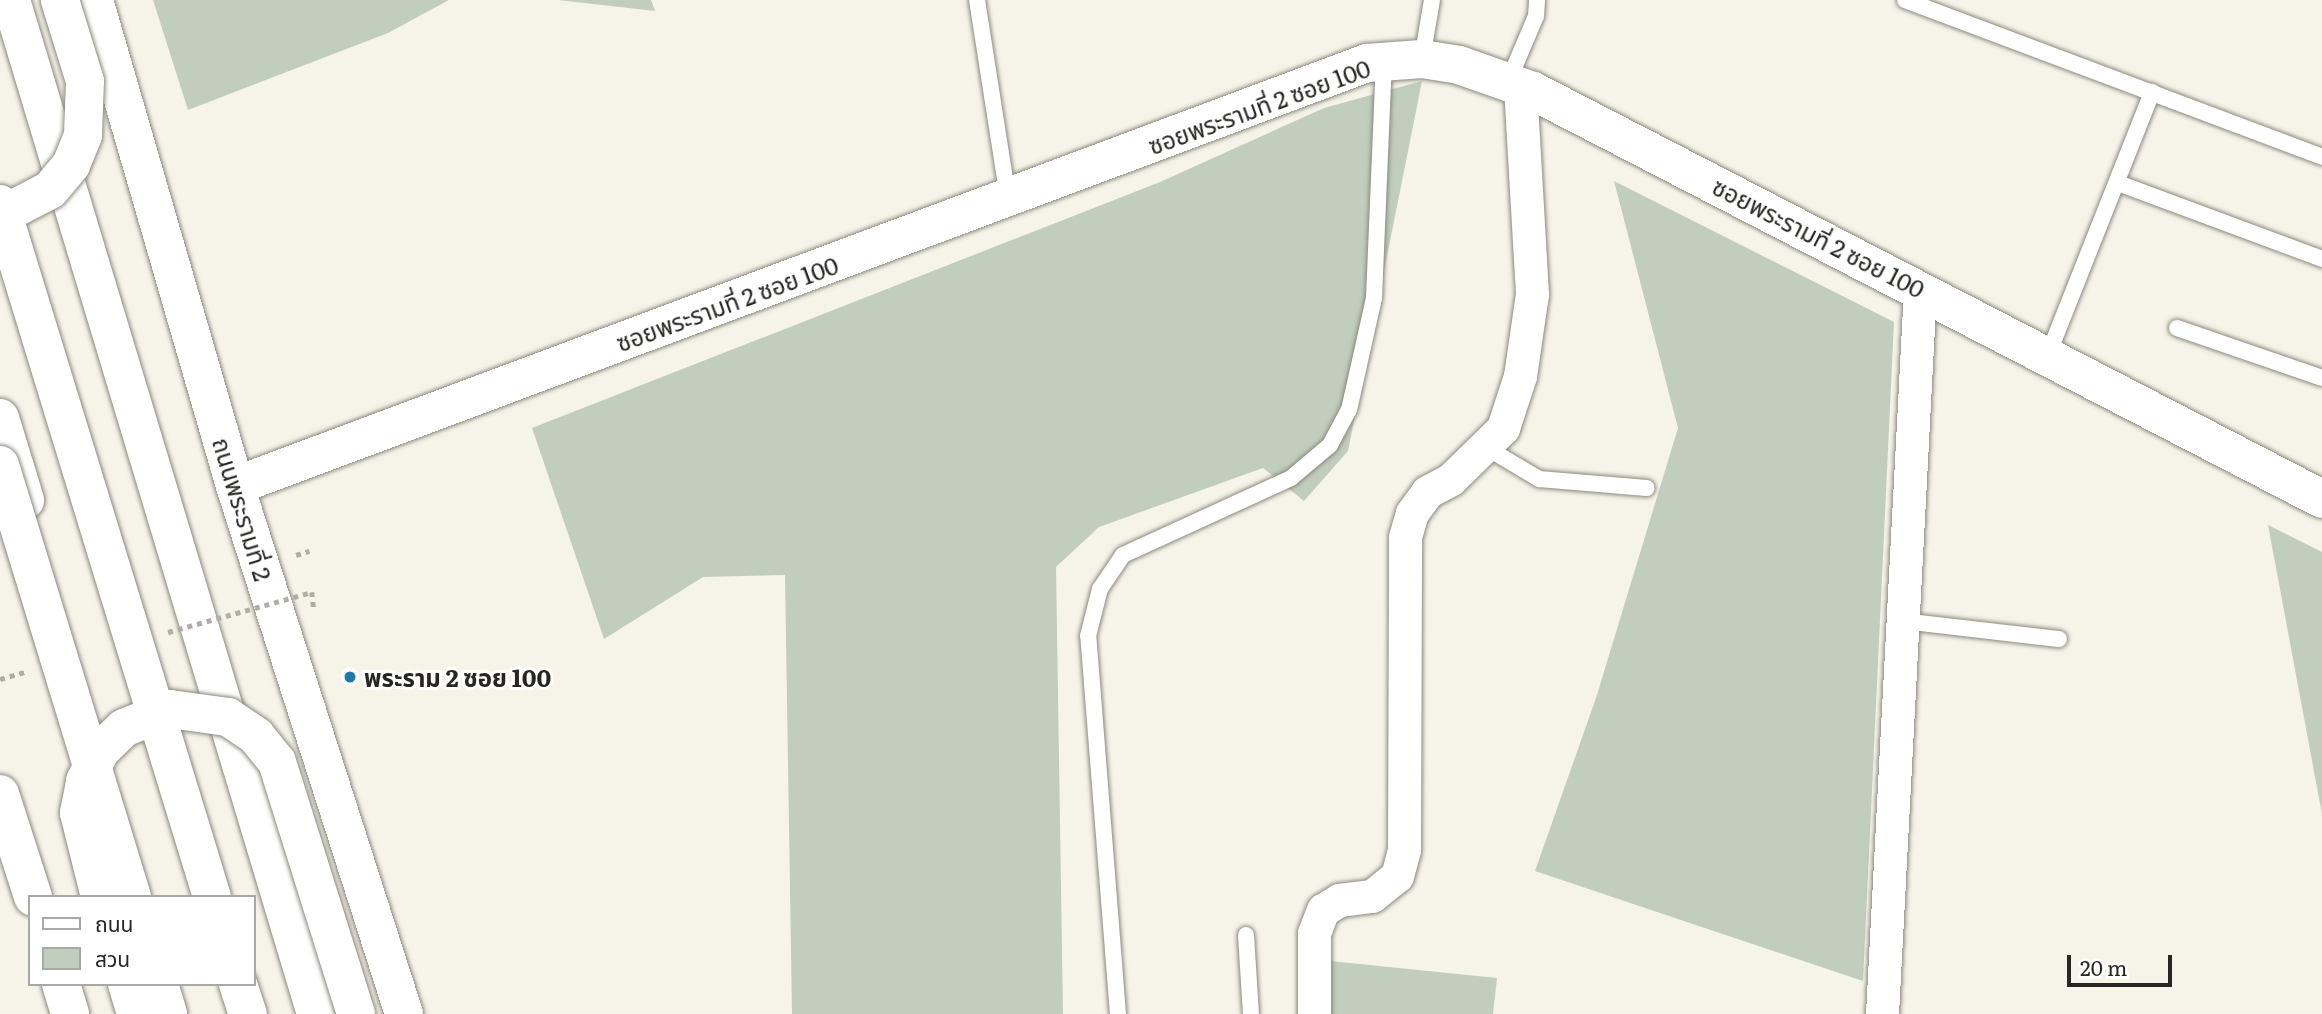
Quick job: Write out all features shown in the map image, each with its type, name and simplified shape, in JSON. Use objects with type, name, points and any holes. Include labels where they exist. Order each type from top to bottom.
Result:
[{"type":"main road","points":[[10,0],[316,1014]]},
{"type":"main road","points":[[0,216],[50,190],[71,165],[83,135],[85,81],[60,0]]},
{"type":"main road","name":"ถนนพระรามที่ 2","points":[[94,0],[235,486],[404,1014]]},
{"type":"main road","name":"ซอยพระรามที่ 2 ซอย 100","points":[[235,486],[1384,61],[1422,59],[1459,65],[1514,84],[1920,289],[2322,499]]},
{"type":"main road","points":[[0,204],[211,895]]},
{"type":"main road","points":[[0,418],[145,895]]},
{"type":"main road","points":[[0,465],[131,895]]},
{"type":"main road","points":[[100,895],[79,813],[85,781],[100,751],[124,728],[170,709],[228,717],[256,736],[277,762],[356,1014]]},
{"type":"main road","points":[[0,794],[32,895]]},
{"type":"main road","points":[[62,986],[70,1014]]},
{"type":"main road","points":[[128,986],[136,1014]]},
{"type":"main road","points":[[160,986],[168,1014]]},
{"type":"main road","points":[[174,986],[182,1014]]},
{"type":"main road","points":[[240,986],[248,1014]]},
{"type":"street","points":[[1314,1014],[1314,933],[1323,910],[1339,900],[1372,896],[1397,876],[1404,850],[1405,537],[1412,513],[1427,492],[1487,448],[1503,428],[1520,376],[1532,295],[1514,84]]},
{"type":"street","points":[[1882,1014],[1920,289]]},
{"type":"lane","points":[[977,0],[1009,198]]},
{"type":"lane","points":[[1422,59],[1432,0]]},
{"type":"lane","points":[[1514,84],[1536,16],[1537,0]]},
{"type":"lane","points":[[1905,0],[2322,157]]},
{"type":"lane","points":[[1118,1014],[1088,636],[1100,589],[1122,555],[1291,478],[1330,445],[1349,410],[1374,298],[1384,61]]},
{"type":"lane","points":[[2048,355],[2152,92]]},
{"type":"lane","points":[[2118,183],[2322,259]]},
{"type":"lane","points":[[2177,328],[2322,378]]},
{"type":"lane","points":[[1487,448],[1539,479],[1647,488]]},
{"type":"lane","points":[[1903,621],[2059,639]]},
{"type":"lane","points":[[1245,935],[1251,1014]]},
{"type":"green space","points":[[153,0],[449,0],[388,33],[188,110]]},
{"type":"green space","points":[[558,0],[651,0],[655,11]]},
{"type":"green space","points":[[1422,81],[1348,451],[1304,501],[1263,468],[1099,527],[1056,567],[1063,1014],[792,1014],[785,575],[703,577],[604,639],[532,428],[1160,182],[1324,108]]},
{"type":"green space","points":[[1614,181],[1894,322],[1863,981],[1535,871],[1596,698],[1678,428]]},
{"type":"green space","points":[[2268,525],[2322,552],[2322,814]]},
{"type":"green space","points":[[1330,961],[1497,978],[1493,1014],[1330,1014]]},
{"type":"place","name":"พระราม 2 ซอย 100","points":[[350,677]]}]
